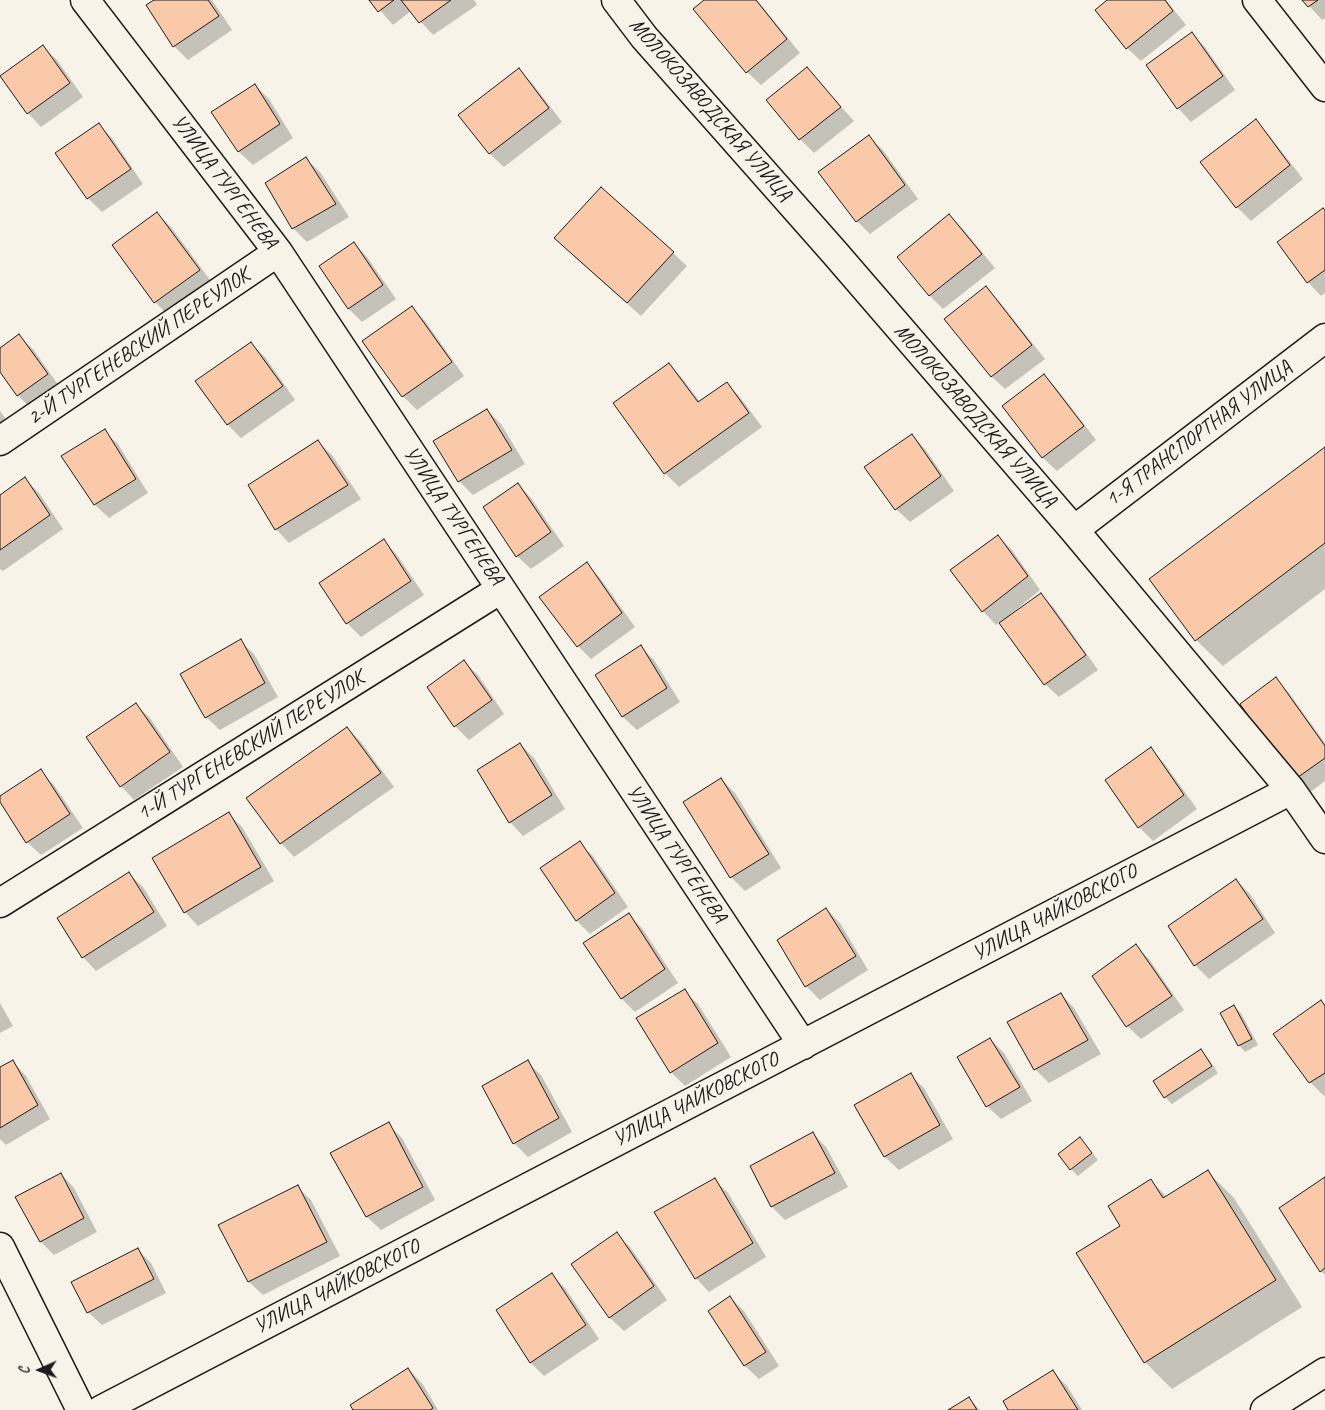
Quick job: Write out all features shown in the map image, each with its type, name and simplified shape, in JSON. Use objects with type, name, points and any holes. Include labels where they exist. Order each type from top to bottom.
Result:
[{"type":"street","name":"УЛИЦА ТУРГЕНЕВА","points":[[85,0],[278,252],[803,1045]]},
{"type":"street","name":"МОЛОКОЗАВОДСКАЯ УЛИЦА","points":[[616,0],[644,37],[834,252],[1074,530],[1291,790],[1324,837]]},
{"type":"street","points":[[1257,0],[1325,87]]},
{"type":"street","name":"2-Й ТУРГЕНЕВСКИЙ ПЕРЕУЛОК","points":[[0,441],[278,252]]},
{"type":"street","name":"1-Я ТРАНСПОРТНАЯ УЛИЦА","points":[[1074,530],[1325,338]]},
{"type":"street","name":"1-Й ТУРГЕНЕВСКИЙ ПЕРЕУЛОК","points":[[0,903],[501,589]]},
{"type":"street","name":"УЛИЦА ЧАЙКОВСКОГО","points":[[101,1410],[1291,790]]},
{"type":"street","points":[[0,1247],[81,1410]]},
{"type":"street","points":[[1265,1410],[1325,1372]]},
{"type":"building","points":[[154,0],[208,0],[219,16],[173,47],[146,5]]},
{"type":"building","points":[[369,0],[394,0],[378,12]]},
{"type":"building","points":[[401,0],[451,0],[419,23]]},
{"type":"building","points":[[704,0],[756,0],[787,39],[746,73],[693,9]]},
{"type":"building","points":[[1107,0],[1165,0],[1173,11],[1126,49],[1095,10]]},
{"type":"building","points":[[1302,0],[1318,0],[1308,7]]},
{"type":"building","points":[[1192,32],[1223,76],[1177,109],[1146,65]]},
{"type":"building","points":[[43,45],[70,83],[27,114],[0,76]]},
{"type":"building","points":[[807,67],[841,107],[799,140],[766,100]]},
{"type":"building","points":[[519,68],[549,108],[489,154],[458,115]]},
{"type":"building","points":[[255,84],[280,124],[238,152],[211,112]]},
{"type":"building","points":[[1256,119],[1290,165],[1236,208],[1200,162]]},
{"type":"building","points":[[99,123],[131,169],[87,199],[55,153]]},
{"type":"building","points":[[869,135],[905,185],[856,222],[818,172]]},
{"type":"building","points":[[306,157],[336,204],[292,229],[265,183]]},
{"type":"building","points":[[601,187],[674,252],[627,303],[554,238]]},
{"type":"building","points":[[1323,208],[1325,210],[1325,270],[1307,283],[1277,242]]},
{"type":"building","points":[[157,212],[200,270],[154,303],[112,245]]},
{"type":"building","points":[[949,214],[982,254],[929,296],[897,257]]},
{"type":"building","points":[[354,242],[383,285],[348,309],[319,266]]},
{"type":"building","points":[[986,286],[1032,345],[991,377],[944,319]]},
{"type":"building","points":[[412,306],[452,362],[402,397],[362,341]]},
{"type":"building","points":[[19,334],[48,374],[17,396],[0,372],[0,348]]},
{"type":"building","points":[[251,342],[283,386],[227,425],[195,381]]},
{"type":"building","points":[[669,363],[698,402],[727,382],[749,413],[664,474],[613,403]]},
{"type":"building","points":[[1044,374],[1084,426],[1042,458],[1002,406]]},
{"type":"building","points":[[487,409],[512,450],[458,482],[433,441]]},
{"type":"building","points":[[105,429],[136,479],[94,505],[61,456]]},
{"type":"building","points":[[912,434],[941,476],[895,510],[864,467]]},
{"type":"building","points":[[318,440],[348,485],[275,530],[248,485]]},
{"type":"building","points":[[1325,447],[1325,543],[1195,641],[1149,579]]},
{"type":"building","points":[[25,477],[50,515],[0,550],[0,495]]},
{"type":"building","points":[[518,483],[551,532],[516,557],[483,507]]},
{"type":"building","points":[[998,535],[1028,576],[982,612],[950,570]]},
{"type":"building","points":[[384,539],[411,581],[346,624],[319,583]]},
{"type":"building","points":[[587,562],[622,613],[577,647],[539,597]]},
{"type":"building","points":[[1041,593],[1086,655],[1044,685],[999,623]]},
{"type":"building","points":[[241,639],[265,683],[205,718],[180,674]]},
{"type":"building","points":[[641,645],[667,688],[622,717],[595,675]]},
{"type":"building","points":[[464,660],[492,700],[454,727],[427,687]]},
{"type":"building","points":[[1276,677],[1325,746],[1325,758],[1294,780],[1240,704]]},
{"type":"building","points":[[136,703],[170,752],[120,787],[86,737]]},
{"type":"building","points":[[347,727],[381,773],[280,844],[246,798]]},
{"type":"building","points":[[520,743],[552,795],[509,823],[477,770]]},
{"type":"building","points":[[1151,747],[1184,795],[1138,828],[1105,780]]},
{"type":"building","points":[[41,769],[70,814],[26,843],[0,802],[0,796]]},
{"type":"building","points":[[721,778],[769,854],[730,878],[683,802]]},
{"type":"building","points":[[229,812],[261,867],[184,913],[152,858]]},
{"type":"building","points":[[580,841],[615,893],[576,921],[540,868]]},
{"type":"building","points":[[129,872],[154,912],[82,958],[57,918]]},
{"type":"building","points":[[1236,879],[1263,919],[1194,966],[1168,926]]},
{"type":"building","points":[[826,908],[856,956],[805,987],[777,940]]},
{"type":"building","points":[[629,913],[665,969],[621,999],[583,943]]},
{"type":"building","points":[[1136,944],[1172,996],[1126,1027],[1092,976]]},
{"type":"building","points":[[685,989],[718,1043],[670,1073],[636,1018]]},
{"type":"building","points":[[1061,993],[1088,1040],[1034,1070],[1007,1022]]},
{"type":"building","points":[[1321,1000],[1325,1006],[1325,1073],[1309,1083],[1273,1034]]},
{"type":"building","points":[[1234,1005],[1252,1039],[1238,1046],[1220,1013]]},
{"type":"building","points":[[990,1038],[1020,1087],[986,1107],[957,1057]]},
{"type":"building","points":[[1201,1049],[1212,1066],[1164,1098],[1153,1081]]},
{"type":"building","points":[[13,1060],[38,1105],[0,1128],[0,1067]]},
{"type":"building","points":[[528,1060],[559,1118],[513,1144],[482,1086]]},
{"type":"building","points":[[911,1073],[940,1125],[884,1157],[854,1105]]},
{"type":"building","points":[[389,1122],[423,1187],[366,1217],[330,1153]]},
{"type":"building","points":[[813,1132],[835,1173],[771,1207],[750,1166]]},
{"type":"building","points":[[1080,1137],[1092,1153],[1070,1170],[1058,1154]]},
{"type":"building","points":[[1208,1170],[1276,1280],[1144,1363],[1076,1253],[1120,1226],[1108,1206],[1151,1179],[1163,1198]]},
{"type":"building","points":[[61,1173],[84,1218],[40,1242],[15,1197]]},
{"type":"building","points":[[1325,1177],[1325,1268],[1320,1272],[1279,1208]]},
{"type":"building","points":[[715,1178],[753,1243],[695,1279],[654,1212]]},
{"type":"building","points":[[298,1185],[327,1242],[248,1282],[218,1225]]},
{"type":"building","points":[[617,1232],[654,1286],[609,1318],[571,1264]]},
{"type":"building","points":[[138,1248],[154,1279],[87,1313],[71,1282]]},
{"type":"building","points":[[552,1273],[586,1325],[530,1363],[496,1310]]},
{"type":"building","points":[[730,1296],[766,1352],[744,1366],[708,1311]]},
{"type":"building","points":[[408,1368],[433,1408],[430,1410],[353,1410],[350,1405]]},
{"type":"building","points":[[1053,1370],[1078,1410],[1008,1410],[1003,1401]]},
{"type":"building","points":[[969,1397],[977,1410],[948,1410]]}]
